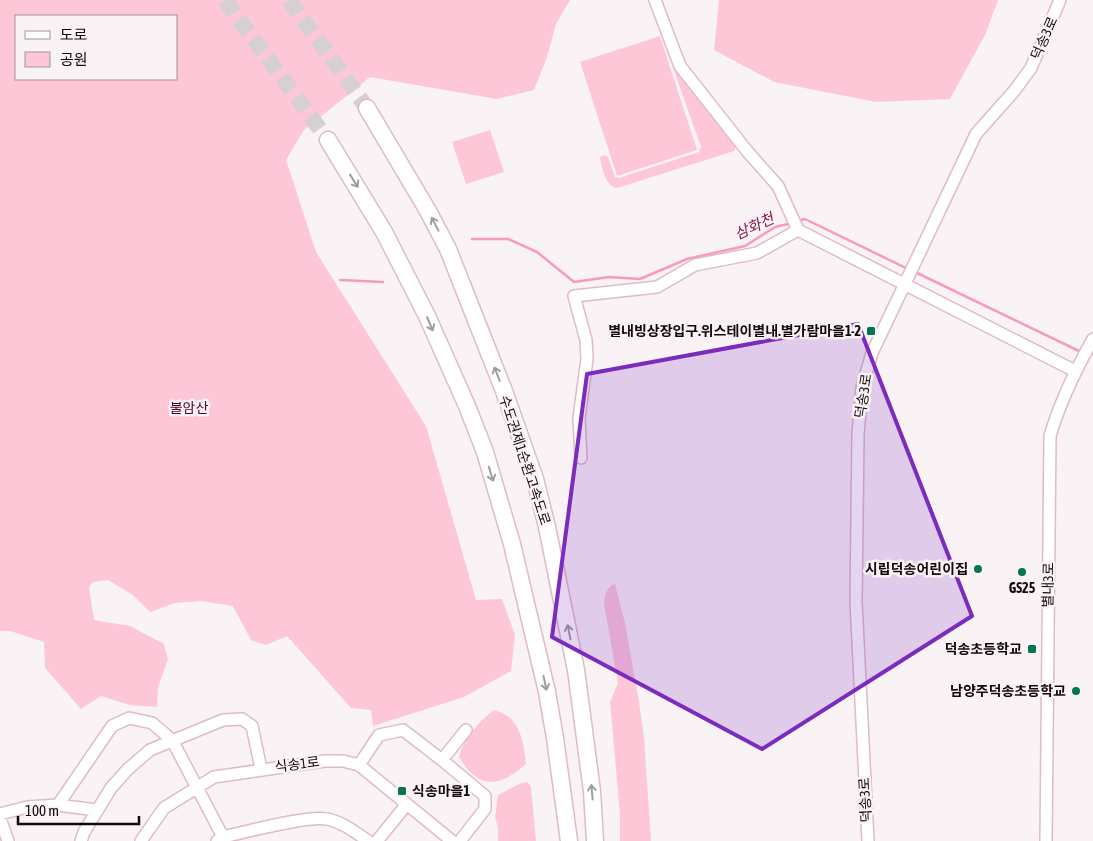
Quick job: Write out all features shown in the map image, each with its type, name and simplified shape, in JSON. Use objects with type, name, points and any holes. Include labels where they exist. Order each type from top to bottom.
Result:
[{"type":"highway","name":"수도권제1순환고속도로","points":[[366,108],[428,211],[448,250],[504,391],[534,479],[555,564],[581,699],[592,791],[595,841]]},
{"type":"highway","points":[[328,140],[384,232],[427,316],[467,406],[484,452],[512,544],[545,683],[555,738],[569,841]]},
{"type":"street","points":[[655,0],[680,66],[747,151],[778,186],[796,228],[907,280],[1078,365]]},
{"type":"street","name":"덕송3로","points":[[868,841],[856,602],[858,434],[862,388],[872,354],[976,134],[1015,90],[1030,68],[1060,0]]},
{"type":"street","points":[[581,458],[579,418],[584,392],[587,350],[574,296],[657,287],[695,265],[758,253],[796,228]]},
{"type":"street","name":"별내3로","points":[[1046,841],[1050,436],[1059,406],[1078,365],[1093,339]]},
{"type":"street","points":[[58,805],[112,726],[130,718],[152,724],[172,740],[220,839],[303,820],[326,818],[347,827],[368,841]]},
{"type":"street","points":[[81,841],[96,810],[111,788],[128,769],[150,750],[222,720],[242,719],[252,726],[261,769]]},
{"type":"street","points":[[452,841],[359,765],[379,735],[403,730],[485,796],[484,809],[460,841]]},
{"type":"street","points":[[442,760],[466,730]]},
{"type":"street","name":"식송1로","points":[[141,841],[164,808],[214,777],[325,761],[343,761],[359,765]]},
{"type":"street","points":[[377,841],[406,804]]},
{"type":"street","points":[[8,841],[0,816],[27,807],[58,805],[96,810]]},
{"type":"highlighted area","points":[[858,324],[972,616],[762,749],[552,637],[587,374]]},
{"type":"green space","name":"불암산","points":[[0,0],[570,0],[556,24],[547,57],[534,90],[497,99],[370,77],[304,130],[286,160],[316,252],[426,426],[476,600],[502,599],[515,635],[511,671],[464,697],[373,726],[371,710],[351,708],[287,636],[266,645],[251,640],[233,606],[201,601],[175,603],[150,612],[133,595],[108,580],[93,582],[89,587],[94,620],[130,626],[164,644],[168,659],[158,687],[157,707],[130,705],[101,696],[81,709],[45,668],[44,642],[10,631],[0,631]]},
{"type":"green space","points":[[719,0],[998,0],[985,35],[950,99],[876,102],[774,82],[714,50]]},
{"type":"green space","points":[[660,36],[697,150],[617,176],[580,62]]},
{"type":"green space","points":[[671,62],[736,147],[734,151],[617,188],[613,187],[605,177],[600,159],[601,156],[605,155],[608,157],[615,177],[619,178],[699,152],[701,147]]},
{"type":"green space","points":[[490,130],[504,172],[466,184],[452,142]]},
{"type":"green space","points":[[615,584],[625,623],[644,737],[651,841],[620,841],[620,814],[610,702],[618,683],[604,604],[608,589]]},
{"type":"green space","points":[[494,710],[503,713],[515,724],[522,739],[526,764],[507,778],[490,782],[474,775],[459,757],[464,743],[473,730]]},
{"type":"green space","points":[[527,782],[531,787],[536,841],[498,841],[498,828],[495,817],[498,795]]},
{"type":"waterway","name":"삼화천","points":[[797,221],[805,219],[908,269]]},
{"type":"waterway","name":"삼화천","points":[[472,239],[508,239],[537,252],[574,282],[609,277],[640,279],[687,259],[745,246],[775,227],[792,223]]},
{"type":"waterway","name":"삼화천","points":[[915,272],[1081,352]]},
{"type":"waterway","name":"삼화천","points":[[340,280],[383,282]]},
{"type":"tunnel","points":[[225,0],[328,140]]},
{"type":"tunnel","points":[[289,0],[367,108]]},
{"type":"place","name":"별내빙상장입구.위스테이별내.별가람마을1-2","points":[[871,331]]},
{"type":"place","name":"시립덕송어린이집","points":[[978,569]]},
{"type":"place","name":"GS25","points":[[1022,572]]},
{"type":"place","name":"덕송초등학교","points":[[1032,649]]},
{"type":"place","name":"남양주덕송초등학교","points":[[1076,691]]},
{"type":"place","name":"식송마을1","points":[[402,791]]}]
